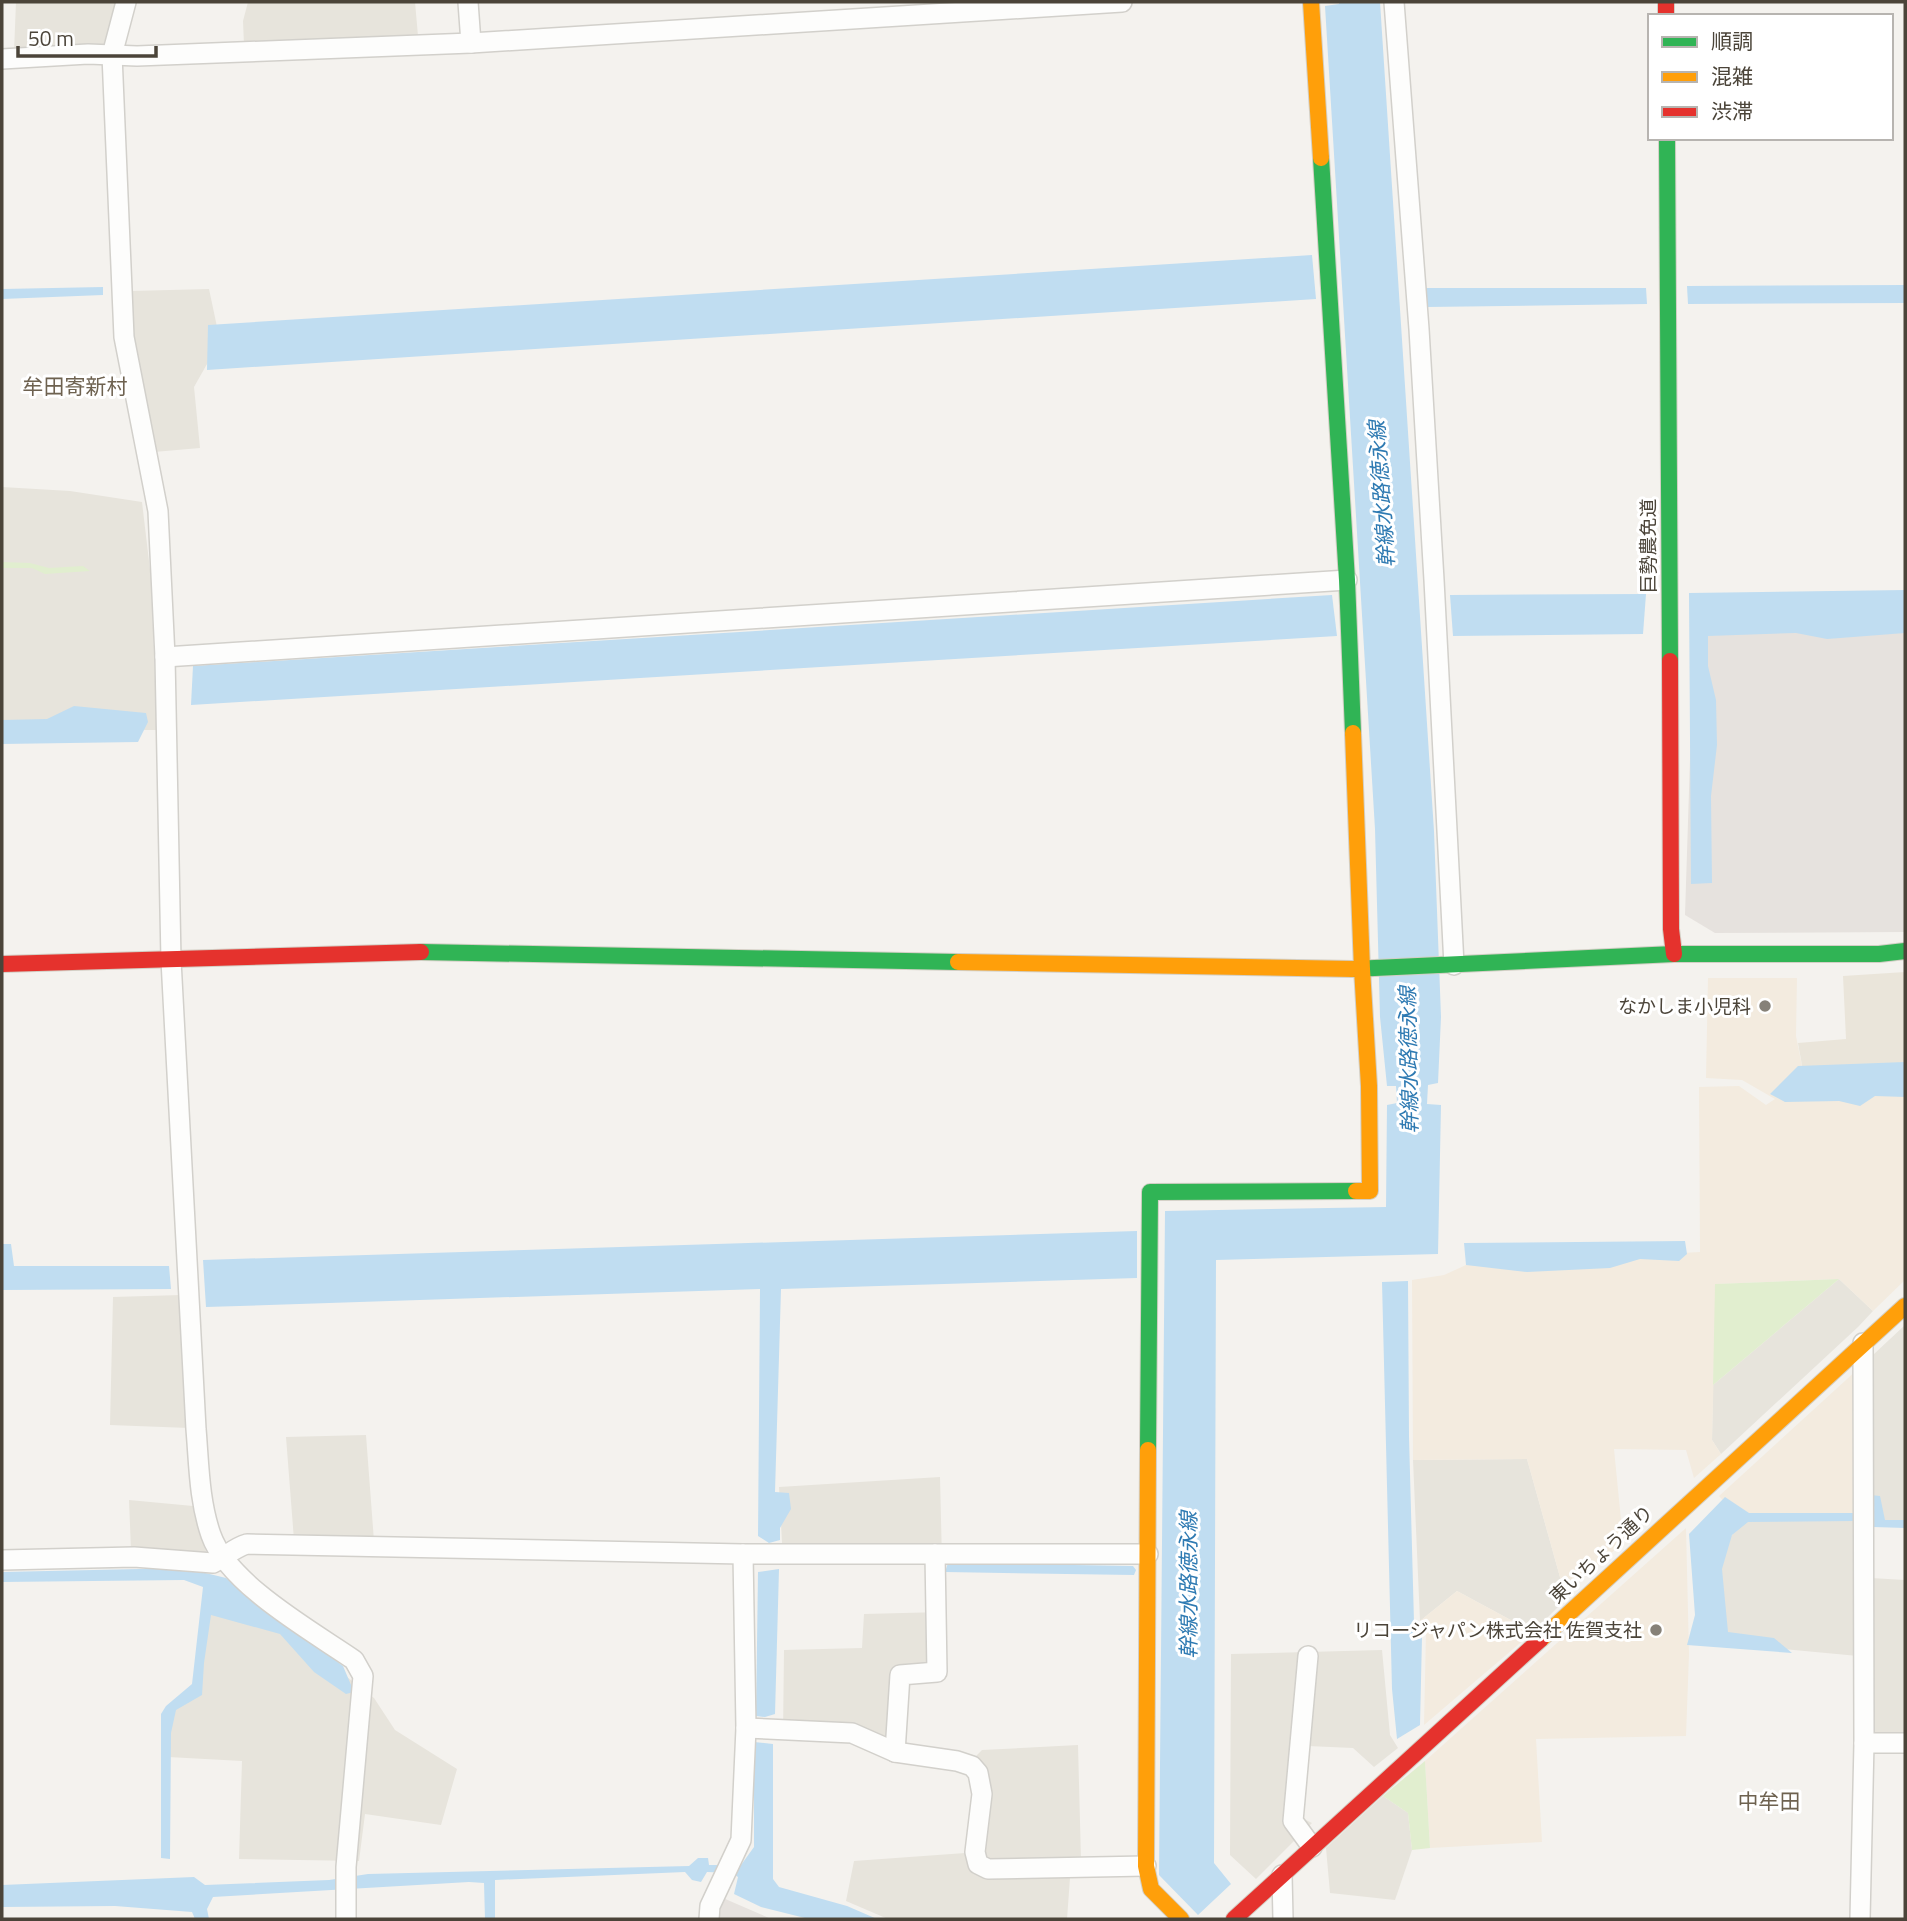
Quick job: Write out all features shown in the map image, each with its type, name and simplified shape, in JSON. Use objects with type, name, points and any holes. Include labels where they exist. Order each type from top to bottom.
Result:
[{"type":"street","points":[[126,2],[112,55],[124,337],[158,511],[165,657],[171,960],[202,1504],[212,1538],[235,1574],[354,1660],[363,1675],[346,1872],[346,1919]]},
{"type":"street","points":[[468,2],[471,43]]},
{"type":"street","points":[[2,59],[471,43],[1122,2]]},
{"type":"street","points":[[1181,1919],[1151,1889],[1146,1866],[1150,1192],[1370,1191],[1369,1086],[1347,580],[1311,2]]},
{"type":"street","points":[[1394,2],[1421,371],[1454,965]]},
{"type":"street","name":"巨勢農免道","points":[[1667,140],[1671,915],[1674,954]]},
{"type":"street","points":[[165,657],[1347,580]]},
{"type":"street","points":[[2,964],[434,952],[1362,970],[1674,954],[1879,954],[1905,951]]},
{"type":"street","name":"東いちょう通り","points":[[1234,1919],[1905,1306]]},
{"type":"street","points":[[1860,1919],[1864,1743],[1863,1343]]},
{"type":"street","points":[[2,1560],[134,1557],[213,1563],[225,1558],[233,1548],[247,1544],[743,1554],[1148,1554]]},
{"type":"street","points":[[709,1919],[710,1906],[741,1840],[746,1728],[743,1554]]},
{"type":"street","points":[[895,1752],[900,1675],[937,1672],[935,1554]]},
{"type":"street","points":[[1308,1656],[1293,1821],[1312,1847]]},
{"type":"street","points":[[746,1728],[852,1733],[895,1752],[957,1761],[972,1766],[978,1773],[982,1794],[975,1852],[978,1864],[988,1869],[1146,1866]]},
{"type":"street","points":[[1864,1743],[1905,1743]]},
{"type":"street","points":[[1282,1875],[1283,1919]]},
{"type":"shaded area","points":[[16,2],[118,2],[107,44],[14,52]]},
{"type":"shaded area","points":[[248,2],[415,2],[418,36],[244,45],[243,21]]},
{"type":"shaded area","points":[[209,289],[220,341],[194,387],[200,448],[154,452],[133,345],[131,291]]},
{"type":"shaded area","points":[[2,487],[70,491],[142,502],[151,578],[157,730],[2,730]]},
{"type":"shaded area","points":[[1905,624],[1905,932],[1715,933],[1685,915],[1694,635]]},
{"type":"shaded area","points":[[1905,972],[1905,1070],[1804,1076],[1798,1043],[1846,1039],[1843,976]]},
{"type":"shaded area","points":[[1708,978],[1797,978],[1796,1036],[1804,1076],[1905,1092],[1905,1280],[1873,1311],[1839,1279],[1716,1284],[1712,1440],[1721,1454],[1694,1478],[1686,1450],[1614,1449],[1622,1530],[1629,1537],[1565,1595],[1527,1459],[1413,1460],[1412,1280],[1444,1275],[1466,1265],[1700,1252],[1699,1087],[1739,1086],[1766,1105],[1775,1099],[1742,1080],[1706,1078]]},
{"type":"shaded area","points":[[1839,1279],[1873,1311],[1721,1454],[1712,1440],[1713,1385]]},
{"type":"shaded area","points":[[181,1295],[189,1428],[110,1425],[113,1297]]},
{"type":"shaded area","points":[[1905,1325],[1905,1523],[1875,1523],[1871,1578],[1905,1580],[1905,1749],[1856,1748],[1858,1656],[1720,1643],[1716,1556],[1858,1369]]},
{"type":"shaded area","points":[[1858,1369],[1859,1518],[1738,1517],[1719,1496]]},
{"type":"shaded area","points":[[366,1435],[374,1541],[294,1540],[286,1437]]},
{"type":"shaded area","points":[[1527,1459],[1565,1595],[1561,1604],[1533,1632],[1457,1591],[1420,1621],[1413,1460]]},
{"type":"shaded area","points":[[940,1477],[942,1561],[783,1561],[779,1487]]},
{"type":"shaded area","points":[[129,1500],[193,1506],[208,1558],[131,1550]]},
{"type":"shaded area","points":[[1686,1528],[1689,1654],[1686,1736],[1536,1739],[1542,1842],[1430,1848],[1425,1761]]},
{"type":"shaded area","points":[[1457,1591],[1533,1632],[1424,1725],[1426,1632],[1420,1621]]},
{"type":"shaded area","points":[[207,1599],[284,1628],[374,1698],[395,1730],[457,1769],[441,1825],[365,1814],[359,1861],[239,1859],[242,1761],[168,1757],[165,1715],[196,1691]]},
{"type":"shaded area","points":[[942,1612],[943,1680],[906,1683],[903,1746],[852,1738],[783,1735],[784,1650],[862,1648],[864,1614]]},
{"type":"shaded area","points":[[1382,1650],[1390,1735],[1398,1748],[1374,1767],[1353,1748],[1308,1746],[1300,1817],[1312,1823],[1256,1879],[1230,1855],[1231,1654]]},
{"type":"shaded area","points":[[1078,1745],[1081,1860],[1070,1878],[1067,1919],[888,1919],[846,1901],[854,1861],[965,1853],[973,1788],[972,1760],[982,1750]]},
{"type":"shaded area","points":[[1383,1796],[1408,1813],[1412,1850],[1395,1900],[1330,1893],[1326,1848]]},
{"type":"shaded area","points":[[723,1898],[769,1918],[776,1919],[719,1919]]},
{"type":"green space","points":[[2,562],[30,563],[49,568],[83,566],[90,571],[45,574],[32,568],[2,568]]},
{"type":"green space","points":[[1839,1279],[1713,1385],[1715,1284]]},
{"type":"green space","points":[[1425,1761],[1430,1848],[1412,1850],[1408,1813],[1383,1796]]},
{"type":"water","name":"幹線水路徳永線","points":[[1339,2],[1380,2],[1434,831],[1441,1017],[1438,1083],[1428,1085],[1427,1104],[1441,1105],[1438,1254],[1216,1260],[1214,1863],[1231,1884],[1198,1915],[1159,1875],[1165,1211],[1386,1207],[1387,1105],[1397,1103],[1396,1086],[1387,1086],[1380,1017],[1375,829],[1325,6]]},
{"type":"water","points":[[1312,255],[1316,299],[207,370],[208,325]]},
{"type":"water","points":[[1905,285],[1905,303],[1688,304],[1687,286]]},
{"type":"water","points":[[103,287],[103,295],[2,299],[2,289]]},
{"type":"water","points":[[1425,288],[1646,288],[1647,304],[1427,307]]},
{"type":"water","points":[[1905,590],[1905,633],[1827,639],[1796,633],[1708,636],[1708,666],[1716,700],[1717,745],[1711,796],[1712,883],[1691,884],[1689,593]]},
{"type":"water","points":[[1646,594],[1643,634],[1453,636],[1450,595]]},
{"type":"water","points":[[1332,595],[1337,636],[191,705],[193,666]]},
{"type":"water","points":[[74,706],[146,713],[148,722],[138,742],[2,744],[2,720],[47,719]]},
{"type":"water","points":[[1905,1062],[1905,1097],[1875,1096],[1860,1106],[1839,1101],[1785,1102],[1770,1094],[1798,1066]]},
{"type":"water","points":[[1137,1231],[1137,1278],[781,1289],[775,1492],[789,1493],[791,1509],[780,1528],[780,1540],[769,1543],[758,1536],[760,1289],[206,1307],[203,1260]]},
{"type":"water","points":[[1685,1241],[1687,1254],[1679,1261],[1640,1259],[1610,1268],[1527,1272],[1466,1265],[1464,1243]]},
{"type":"water","points":[[2,1244],[11,1244],[14,1266],[169,1266],[171,1289],[2,1290]]},
{"type":"water","points":[[1408,1281],[1414,1622],[1422,1637],[1420,1725],[1397,1739],[1392,1689],[1382,1282]]},
{"type":"water","points":[[1871,1495],[1880,1496],[1885,1520],[1905,1520],[1905,1528],[1873,1527]]},
{"type":"water","points":[[1725,1497],[1749,1513],[1855,1513],[1854,1521],[1748,1522],[1732,1535],[1722,1569],[1728,1632],[1774,1638],[1792,1653],[1687,1645],[1695,1615],[1689,1534]]},
{"type":"water","points":[[948,1563],[1133,1566],[1136,1570],[1134,1575],[945,1572]]},
{"type":"water","points":[[185,1568],[226,1578],[343,1666],[354,1692],[346,1694],[314,1672],[280,1634],[211,1615],[202,1695],[176,1710],[171,1733],[170,1859],[161,1858],[161,1714],[166,1706],[192,1684],[203,1587],[184,1580],[2,1582],[2,1572]]},
{"type":"water","points":[[779,1569],[775,1714],[756,1716],[758,1572]]},
{"type":"water","points":[[754,1742],[773,1744],[773,1879],[779,1887],[847,1906],[877,1919],[809,1919],[761,1907],[734,1894],[738,1877],[732,1873],[707,1872],[701,1882],[692,1880],[685,1872],[495,1880],[495,1919],[485,1919],[484,1883],[469,1882],[213,1897],[207,1909],[209,1919],[195,1919],[192,1912],[115,1906],[2,1907],[2,1885],[194,1877],[205,1885],[329,1880],[368,1874],[689,1866],[698,1858],[708,1858],[709,1865],[741,1865],[754,1847]]},
{"type":"traffic: fast","points":[[1667,140],[1670,661]]},
{"type":"traffic: fast","points":[[1321,158],[1347,580],[1353,733]]},
{"type":"traffic: fast","points":[[1353,969],[1674,954],[1879,954],[1905,951]]},
{"type":"traffic: fast","points":[[421,952],[958,962]]},
{"type":"traffic: fast","points":[[1148,1450],[1150,1192],[1356,1191]]},
{"type":"traffic: slow","points":[[1311,2],[1321,158]]},
{"type":"traffic: slow","points":[[1353,733],[1369,1086],[1370,1191],[1356,1191]]},
{"type":"traffic: slow","points":[[958,962],[1353,969]]},
{"type":"traffic: slow","points":[[1541,1639],[1905,1306]]},
{"type":"traffic: slow","points":[[1148,1450],[1146,1866],[1151,1889],[1181,1919]]},
{"type":"traffic: jam","points":[[1666,2],[1666,14]]},
{"type":"traffic: jam","points":[[1670,661],[1671,929],[1674,954]]},
{"type":"traffic: jam","points":[[2,964],[421,952]]},
{"type":"traffic: jam","points":[[1234,1919],[1541,1639]]},
{"type":"place","name":"なかしま小児科","points":[[1765,1006]]},
{"type":"place","name":"リコージャパン株式会社 佐賀支社","points":[[1656,1630]]},
{"type":"district","name":"牟田寄新村","points":[[75,387]]},
{"type":"district","name":"中牟田","points":[[1769,1802]]}]
